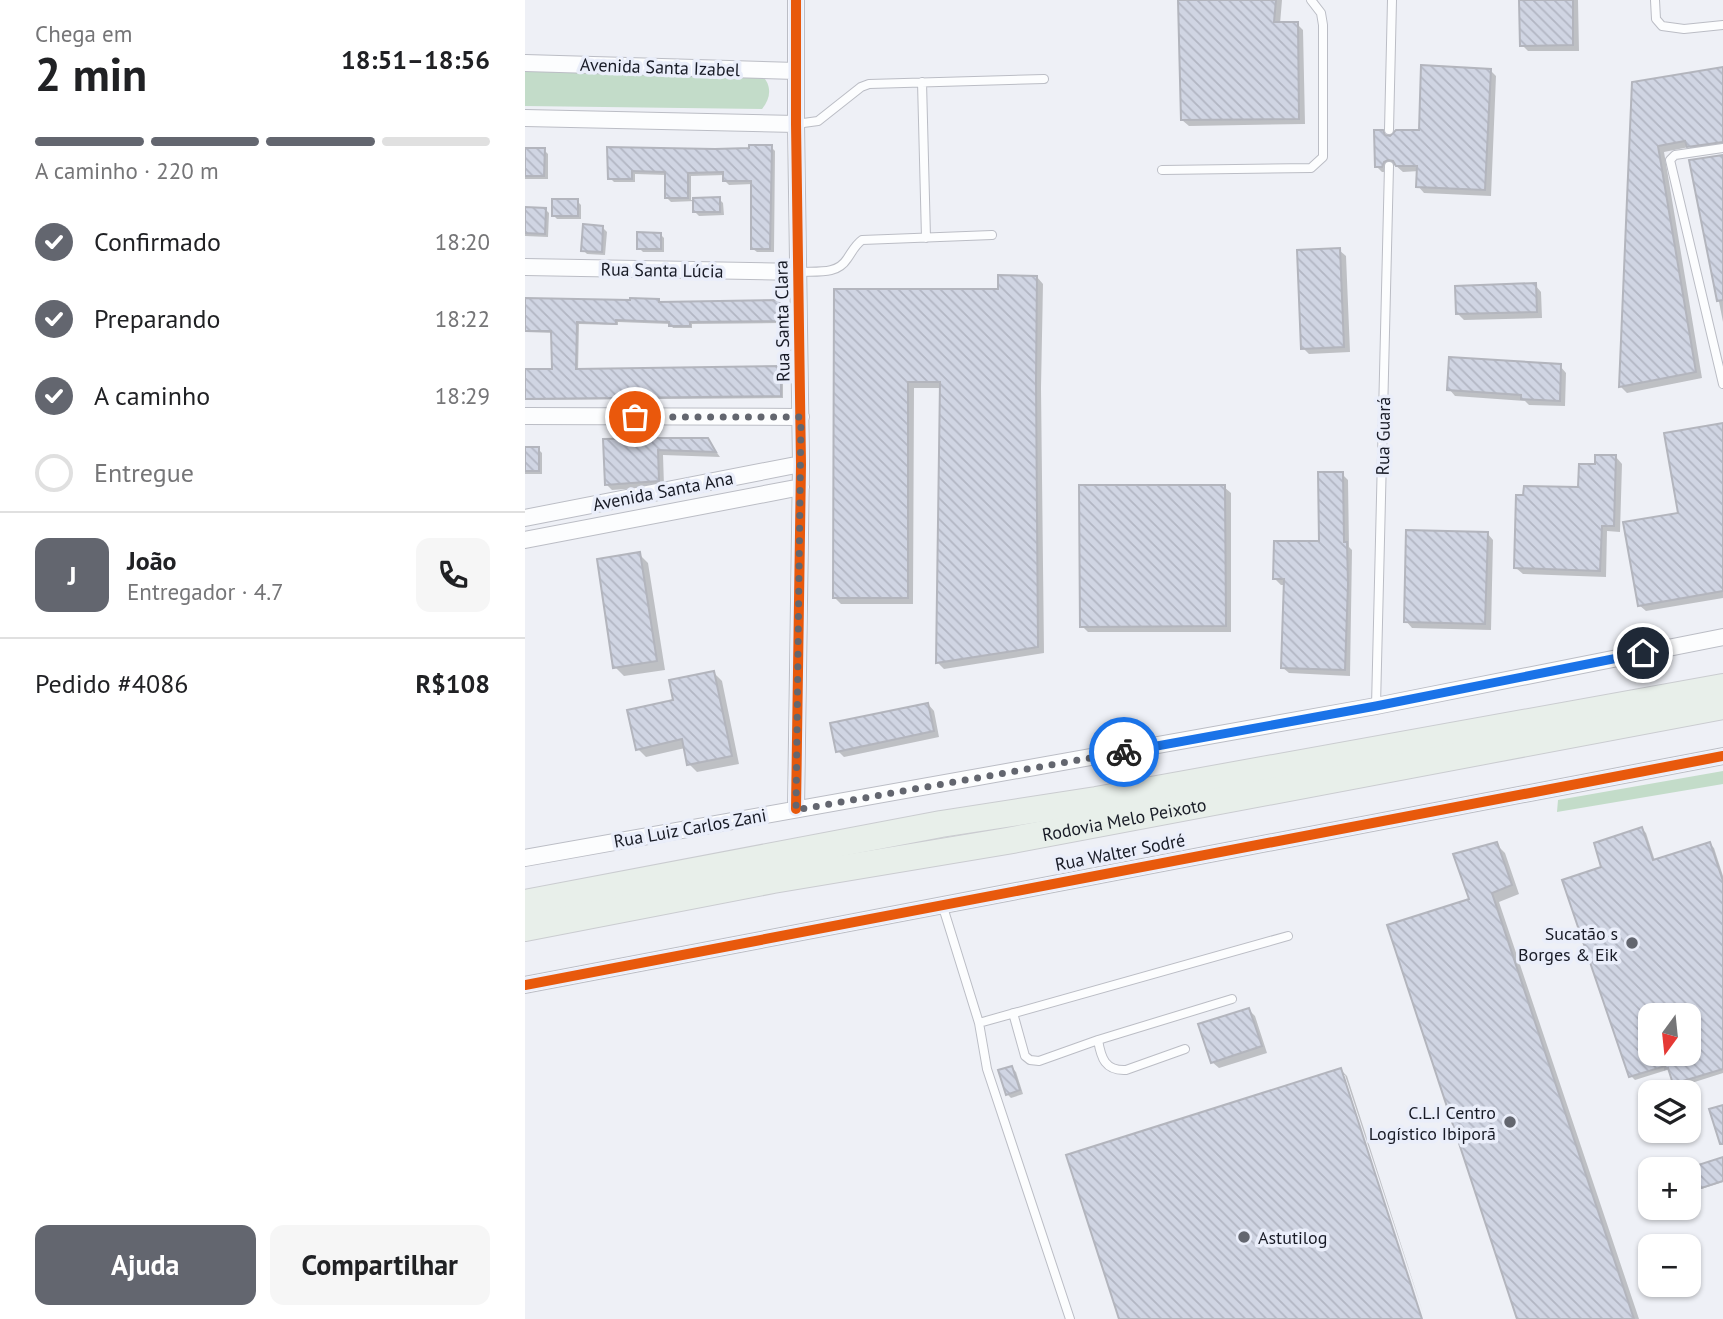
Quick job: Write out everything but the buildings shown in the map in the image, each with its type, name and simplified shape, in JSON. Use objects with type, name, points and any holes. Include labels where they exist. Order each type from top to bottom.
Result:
[{"type":"main road","name":"Rodovia Melo Peixoto","points":[[525,903],[941,824],[1096,800],[1723,687]]},
{"type":"main road","name":"Rodovia Melo Peixoto","points":[[525,929],[773,880],[1007,841],[1723,706]]},
{"type":"street","name":"Rua Santa Clara","points":[[796,0],[801,417],[796,810]]},
{"type":"street","name":"Avenida Santa Izabel","points":[[525,63],[796,71]]},
{"type":"street","points":[[525,118],[796,124]]},
{"type":"street","name":"Rua Santa Lúcia","points":[[525,267],[799,272]]},
{"type":"street","points":[[525,416],[801,417]]},
{"type":"street","name":"Avenida Santa Ana","points":[[525,519],[801,464]]},
{"type":"street","name":"Avenida Santa Ana","points":[[525,540],[801,487]]},
{"type":"street","name":"Rua Luiz Carlos Zani","points":[[525,858],[1376,706],[1723,637]]},
{"type":"street","name":"Rua Walter Sodré","points":[[525,985],[1723,756]]},
{"type":"lane","points":[[1162,170],[1311,168],[1318,163],[1323,157],[1323,25],[1321,13],[1311,0]]},
{"type":"lane","points":[[1389,130],[1392,0]]},
{"type":"lane","points":[[1655,0],[1656,19],[1662,26],[1684,29],[1723,25]]},
{"type":"lane","points":[[796,124],[818,121],[869,84],[1044,79]]},
{"type":"lane","points":[[922,82],[926,238]]},
{"type":"lane","points":[[1723,148],[1675,155],[1670,160],[1723,384]]},
{"type":"lane","name":"Rua Guará","points":[[1376,706],[1389,166]]},
{"type":"lane","points":[[799,272],[837,270],[862,240],[992,235]]},
{"type":"lane","points":[[942,904],[979,1023],[987,1069],[1070,1319]]},
{"type":"lane","points":[[979,1023],[1288,936]]},
{"type":"lane","points":[[1013,1013],[1025,1056],[1039,1061],[1232,999]]},
{"type":"lane","points":[[1098,1040],[1101,1057],[1107,1066],[1117,1071],[1185,1049]]},
{"type":"green space","points":[[525,69],[759,73],[766,81],[769,95],[762,109],[525,106]]},
{"type":"green space","points":[[1723,771],[1723,784],[1557,812],[1558,800]]},
{"type":"cycle path","points":[[796,0],[801,464],[796,809]]},
{"type":"cycle path","points":[[525,985],[1723,756]]},
{"type":"way so far","points":[[635,417],[801,417],[796,810],[1124,752]]},
{"type":"place","name":"Sucatão s Borges & Eik","points":[[1632,943]]},
{"type":"place","name":"C.L.I Centro Logístico Ibiporã","points":[[1510,1122]]},
{"type":"place","name":"Astutilog","points":[[1244,1237]]},
{"type":"route","points":[[1124,752],[1643,653]]}]
